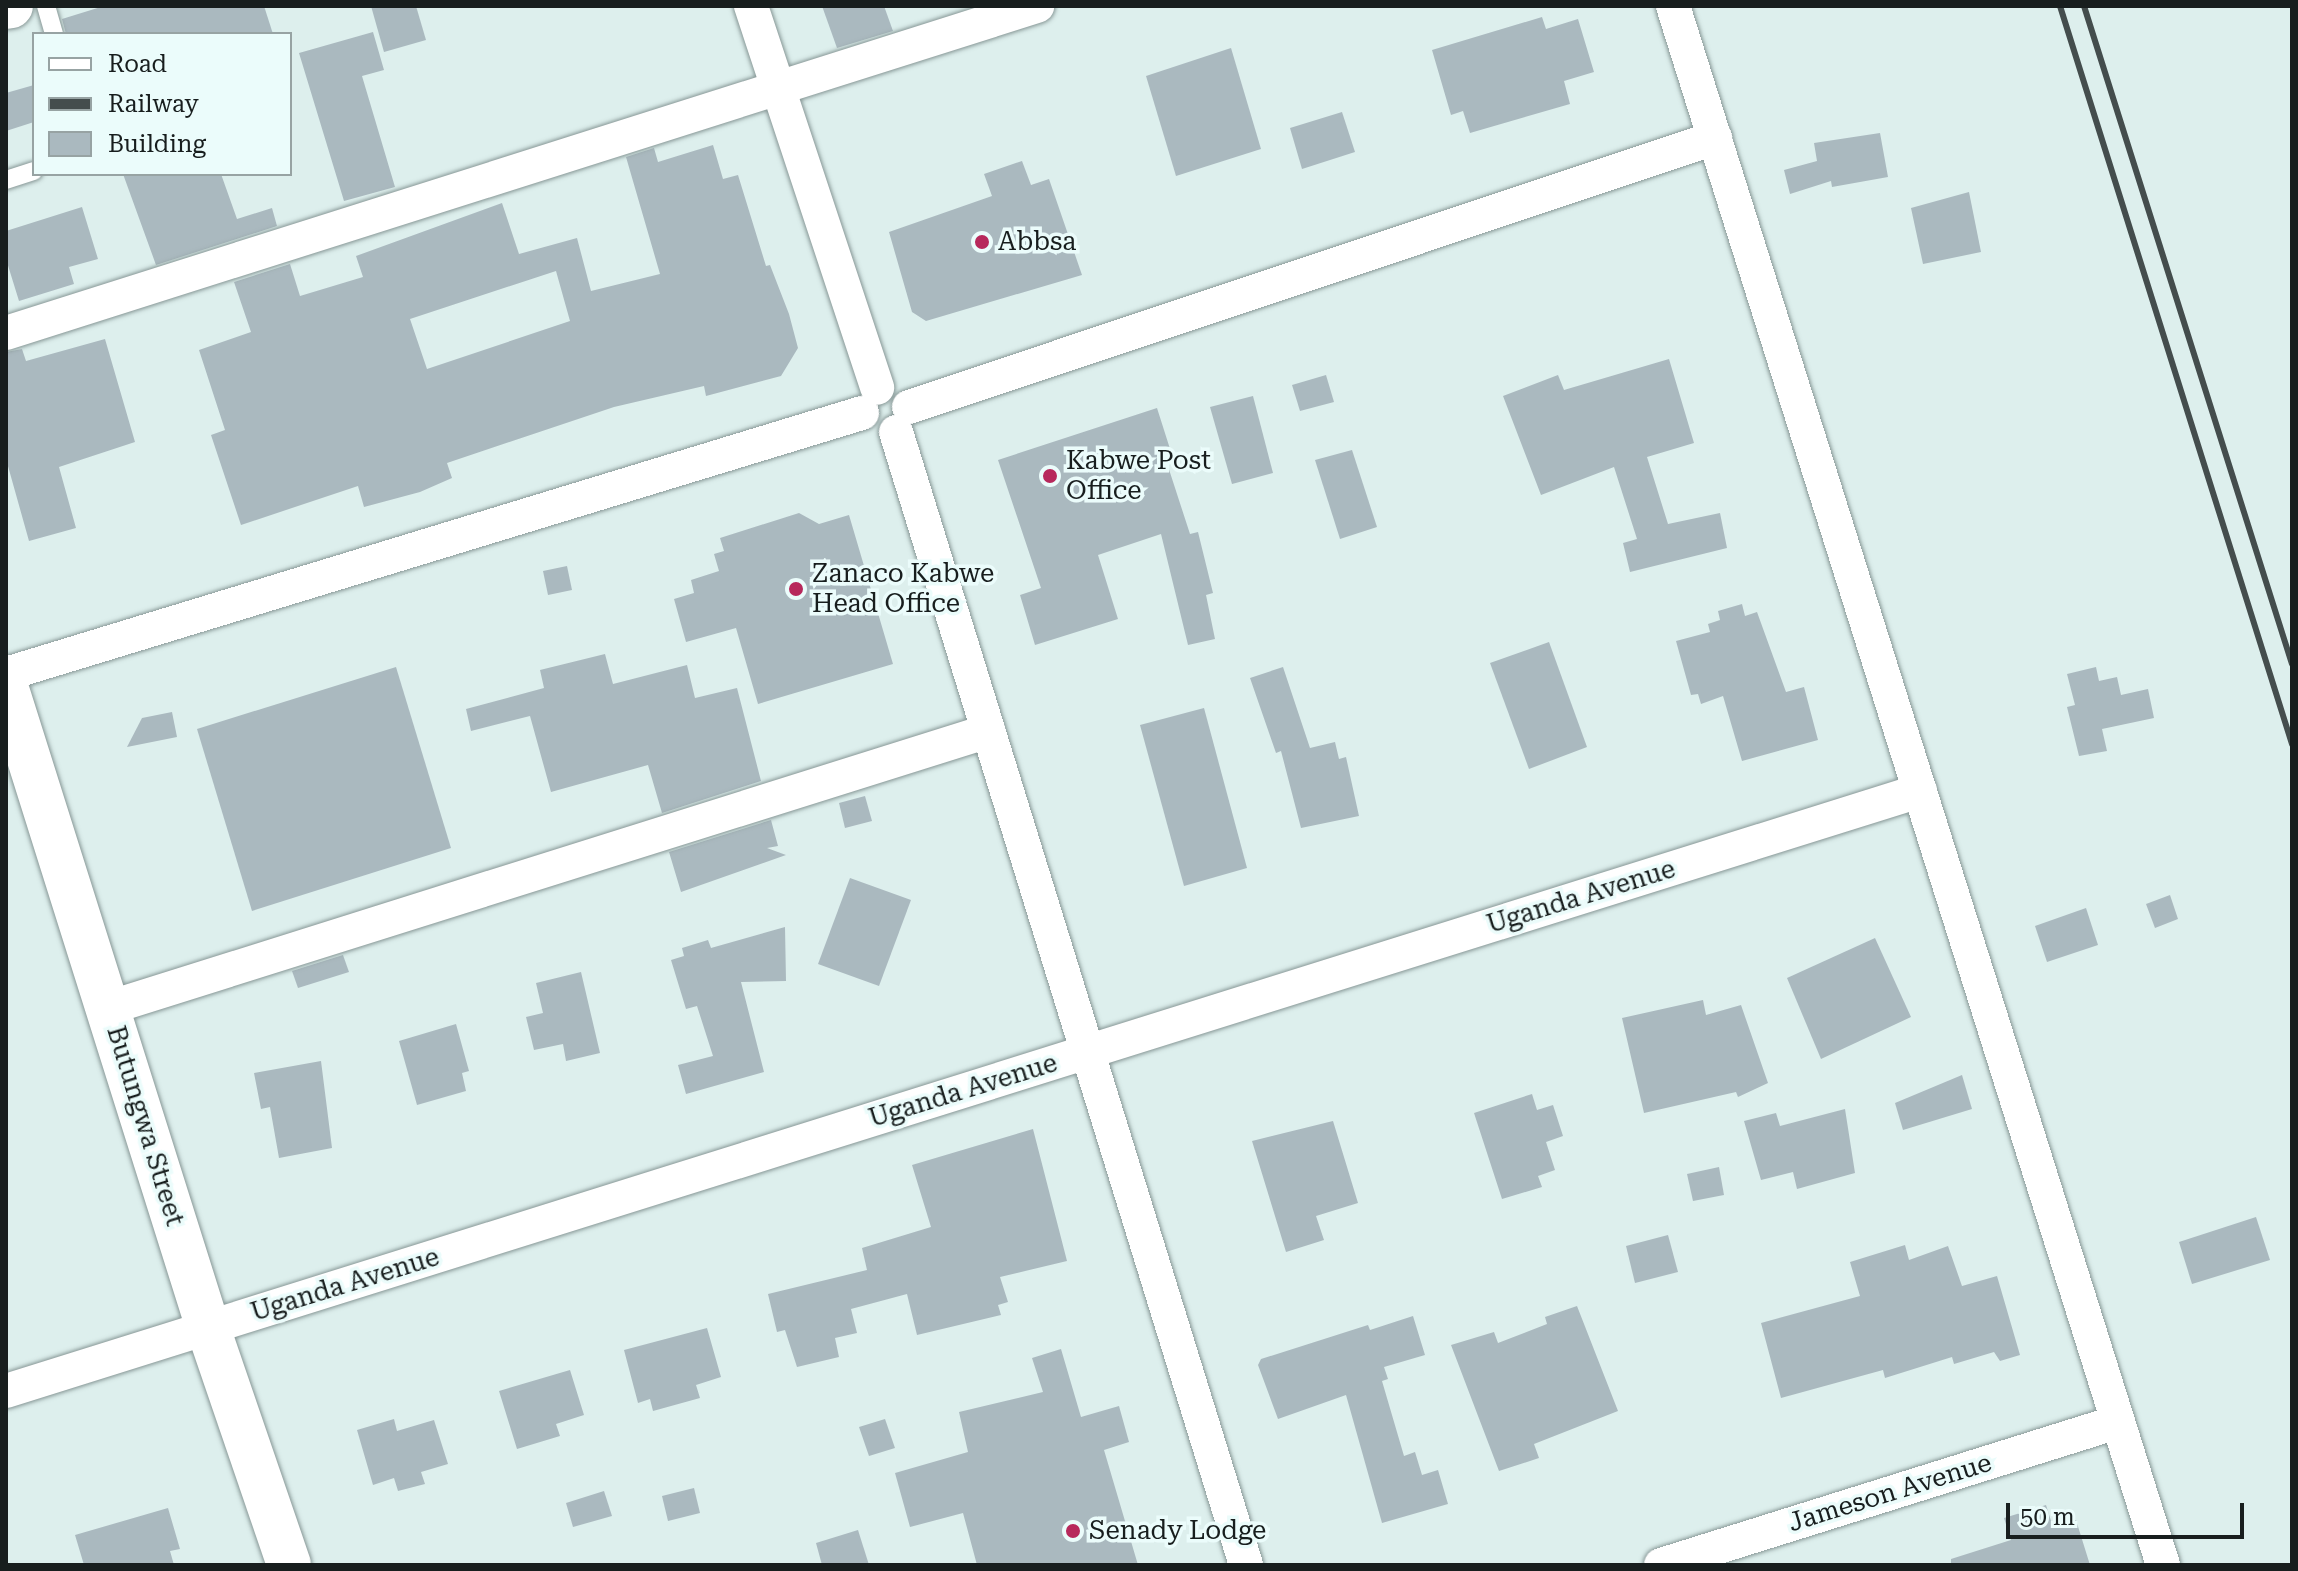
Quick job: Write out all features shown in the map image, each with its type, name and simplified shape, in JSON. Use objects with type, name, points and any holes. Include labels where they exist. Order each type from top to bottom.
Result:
[{"type":"main road","name":"Butungwa Street","points":[[6,686],[208,1328],[289,1565]]},
{"type":"street","points":[[751,6],[870,401],[874,431],[1715,138]]},
{"type":"street","points":[[6,333],[1037,6]]},
{"type":"street","points":[[1673,6],[2163,1565]]},
{"type":"street","points":[[6,674],[870,401]]},
{"type":"street","points":[[902,419],[988,731],[1246,1565]]},
{"type":"street","points":[[108,1008],[988,731]]},
{"type":"street","name":"Uganda Avenue","points":[[6,1391],[1920,791]]},
{"type":"street","name":"Jameson Avenue","points":[[1661,1565],[2118,1422]]},
{"type":"lane","points":[[46,6],[53,32]]},
{"type":"lane","points":[[6,180],[32,172]]},
{"type":"building","points":[[104,6],[264,6],[272,32],[65,32],[62,19]]},
{"type":"building","points":[[371,6],[416,6],[426,40],[384,52]]},
{"type":"building","points":[[822,6],[884,6],[893,31],[837,48]]},
{"type":"building","points":[[1542,17],[1546,29],[1578,19],[1594,72],[1564,81],[1570,104],[1470,133],[1463,111],[1451,115],[1432,50]]},
{"type":"building","points":[[373,32],[384,70],[362,76],[395,187],[344,201],[299,53]]},
{"type":"building","points":[[1231,48],[1261,149],[1176,176],[1146,76]]},
{"type":"building","points":[[32,86],[32,123],[6,131],[6,93]]},
{"type":"building","points":[[1342,112],[1355,152],[1302,169],[1290,128]]},
{"type":"building","points":[[1880,133],[1888,177],[1832,187],[1831,181],[1790,194],[1784,170],[1817,161],[1814,143]]},
{"type":"building","points":[[713,145],[723,179],[738,175],[766,266],[770,265],[798,348],[781,376],[706,396],[704,386],[614,407],[447,463],[452,478],[420,492],[364,507],[358,486],[241,525],[211,435],[225,430],[199,350],[251,332],[234,282],[290,264],[300,296],[363,277],[356,256],[502,203],[519,254],[577,238],[591,291],[660,274],[626,157],[654,148],[658,162]],"holes":[[[556,271],[570,321],[427,369],[410,319]]]},
{"type":"building","name":"Abbsa","points":[[1022,161],[1031,185],[1049,179],[1082,275],[926,321],[912,312],[889,232],[992,196],[984,174]]},
{"type":"building","points":[[124,176],[222,176],[237,219],[272,208],[277,226],[156,265]]},
{"type":"building","points":[[1969,192],[1981,252],[1923,264],[1911,208]]},
{"type":"building","points":[[82,207],[98,259],[69,267],[74,284],[19,301],[6,259],[6,231]]},
{"type":"building","points":[[105,339],[135,442],[59,467],[76,528],[29,541],[6,459],[6,352],[22,349],[26,361]]},
{"type":"building","points":[[1669,359],[1694,443],[1647,457],[1668,524],[1720,513],[1727,548],[1630,572],[1623,543],[1637,539],[1614,467],[1541,495],[1503,396],[1558,375],[1564,390]]},
{"type":"building","points":[[1326,375],[1334,402],[1300,411],[1292,385]]},
{"type":"building","points":[[1253,396],[1273,473],[1232,484],[1210,407]]},
{"type":"building","points":[[1157,408],[1171,452],[1164,454],[1190,534],[1198,532],[1213,593],[1206,595],[1215,639],[1188,645],[1161,534],[1098,555],[1118,619],[1035,645],[1020,595],[1041,588],[998,460]]},
{"type":"building","points":[[1352,450],[1377,527],[1340,539],[1315,460]]},
{"type":"building","name":"Zanaco Kabwe Head Office","points":[[799,513],[819,524],[849,515],[893,664],[758,704],[736,628],[686,642],[674,599],[694,593],[691,580],[719,571],[714,554],[724,551],[720,538]]},
{"type":"building","points":[[567,566],[572,590],[548,595],[543,571]]},
{"type":"building","points":[[1742,604],[1745,616],[1757,612],[1786,692],[1804,687],[1818,740],[1742,761],[1723,696],[1701,704],[1698,694],[1691,695],[1676,641],[1710,632],[1708,624],[1720,620],[1718,611]]},
{"type":"building","points":[[1549,642],[1587,747],[1529,769],[1490,663]]},
{"type":"building","points":[[605,654],[613,684],[687,665],[695,698],[737,688],[761,781],[662,813],[648,765],[551,792],[530,716],[471,731],[466,709],[544,688],[540,670]]},
{"type":"building","points":[[396,667],[451,848],[252,911],[197,729]]},
{"type":"building","points":[[1283,667],[1310,748],[1335,742],[1339,759],[1346,757],[1359,816],[1301,828],[1281,751],[1276,753],[1250,678]]},
{"type":"building","points":[[2096,667],[2099,681],[2117,677],[2121,695],[2148,689],[2154,718],[2102,729],[2107,751],[2079,756],[2067,707],[2075,705],[2067,674]]},
{"type":"building","points":[[1204,708],[1247,868],[1184,886],[1140,725]]},
{"type":"building","points":[[172,712],[177,737],[127,747],[142,718]]},
{"type":"building","points":[[865,796],[872,821],[845,828],[839,803]]},
{"type":"building","points":[[771,820],[778,846],[767,848],[786,855],[681,892],[669,852]]},
{"type":"building","points":[[850,878],[911,900],[879,986],[818,964]]},
{"type":"building","points":[[2170,895],[2178,919],[2155,928],[2146,904]]},
{"type":"building","points":[[2086,908],[2098,945],[2047,962],[2035,926]]},
{"type":"building","points":[[785,927],[786,981],[741,982],[764,1072],[686,1094],[678,1065],[713,1056],[697,1006],[686,1009],[671,960],[684,956],[682,948],[708,940],[711,948]]},
{"type":"building","points":[[1875,938],[1911,1017],[1821,1059],[1787,978]]},
{"type":"building","points":[[343,955],[349,972],[298,988],[292,971]]},
{"type":"building","points":[[581,972],[600,1053],[566,1061],[563,1044],[534,1050],[526,1017],[543,1013],[536,983]]},
{"type":"building","points":[[1703,1000],[1706,1015],[1741,1005],[1768,1083],[1738,1097],[1736,1092],[1644,1113],[1622,1018]]},
{"type":"building","points":[[456,1024],[469,1071],[462,1073],[466,1091],[417,1105],[399,1041]]},
{"type":"building","points":[[321,1061],[332,1148],[279,1158],[270,1107],[261,1109],[254,1073]]},
{"type":"building","points":[[1962,1075],[1972,1109],[1903,1130],[1895,1103]]},
{"type":"building","points":[[1532,1094],[1537,1110],[1553,1105],[1563,1136],[1546,1142],[1555,1170],[1538,1176],[1542,1187],[1502,1199],[1474,1113]]},
{"type":"building","points":[[1845,1109],[1855,1173],[1797,1189],[1793,1172],[1761,1180],[1744,1121],[1776,1113],[1780,1126]]},
{"type":"building","points":[[1333,1121],[1358,1203],[1316,1216],[1324,1240],[1286,1252],[1252,1141]]},
{"type":"building","points":[[1033,1129],[1067,1261],[1000,1277],[1008,1302],[998,1305],[1001,1315],[917,1335],[907,1294],[851,1309],[857,1333],[835,1338],[839,1357],[797,1367],[785,1330],[777,1332],[768,1294],[867,1270],[862,1248],[931,1227],[912,1165]]},
{"type":"building","points":[[1719,1167],[1724,1195],[1693,1201],[1687,1174]]},
{"type":"building","points":[[2256,1217],[2270,1260],[2192,1284],[2179,1242]]},
{"type":"building","points":[[1668,1235],[1678,1272],[1635,1283],[1626,1246]]},
{"type":"building","points":[[1905,1245],[1909,1260],[1948,1246],[1962,1286],[1997,1276],[2020,1355],[2000,1361],[1994,1352],[1954,1364],[1952,1357],[1885,1378],[1883,1370],[1781,1398],[1761,1323],[1860,1296],[1850,1262]]},
{"type":"building","points":[[1577,1306],[1618,1411],[1534,1444],[1539,1458],[1499,1471],[1451,1345],[1494,1332],[1498,1343],[1547,1324],[1545,1317]]},
{"type":"building","points":[[1413,1316],[1425,1355],[1384,1367],[1388,1379],[1382,1381],[1404,1456],[1415,1452],[1422,1475],[1438,1470],[1448,1504],[1382,1523],[1346,1395],[1278,1419],[1258,1365],[1261,1359],[1368,1325],[1370,1330]]},
{"type":"building","points":[[707,1328],[721,1377],[696,1385],[700,1398],[653,1411],[650,1399],[638,1403],[624,1350]]},
{"type":"building","points":[[1061,1349],[1081,1417],[1119,1406],[1129,1442],[1104,1450],[1138,1565],[977,1565],[963,1513],[910,1527],[895,1473],[968,1452],[959,1412],[1043,1392],[1032,1358]]},
{"type":"building","points":[[570,1370],[584,1415],[556,1424],[560,1436],[517,1449],[499,1391]]},
{"type":"building","points":[[394,1419],[397,1431],[434,1420],[448,1464],[421,1472],[425,1484],[398,1491],[394,1478],[373,1485],[357,1430]]},
{"type":"building","points":[[885,1419],[895,1448],[869,1456],[859,1427]]},
{"type":"building","points":[[694,1488],[700,1513],[668,1521],[662,1496]]},
{"type":"building","points":[[604,1491],[612,1516],[573,1527],[566,1503]]},
{"type":"building","points":[[2046,1505],[2053,1527],[2076,1520],[2090,1565],[1951,1565],[1951,1559],[2011,1540],[2004,1518]]},
{"type":"building","points":[[168,1508],[180,1549],[170,1551],[174,1565],[84,1565],[75,1535]]},
{"type":"building","points":[[858,1530],[869,1565],[822,1565],[816,1543]]},
{"type":"railway","points":[[2060,6],[2292,744]]},
{"type":"railway","points":[[2084,6],[2292,664]]},
{"type":"place","name":"Abbsa","points":[[982,242]]},
{"type":"place","name":"Kabwe Post Office","points":[[1050,476]]},
{"type":"place","name":"Zanaco Kabwe Head Office","points":[[796,589]]},
{"type":"place","name":"Senady Lodge","points":[[1073,1531]]}]
